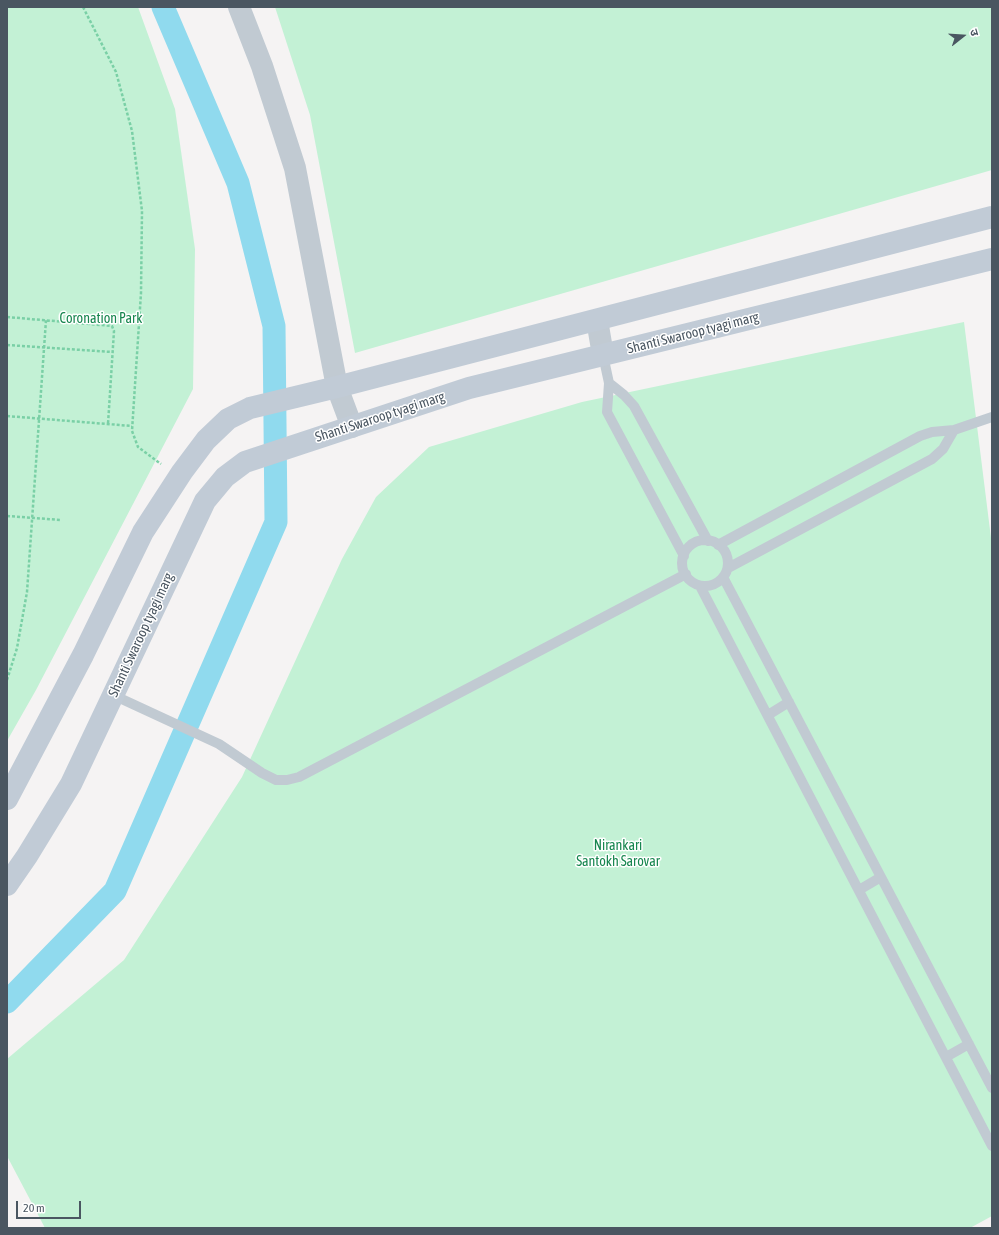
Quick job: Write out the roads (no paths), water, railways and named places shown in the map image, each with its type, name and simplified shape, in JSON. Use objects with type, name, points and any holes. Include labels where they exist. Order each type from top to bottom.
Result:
[{"type":"main road","points":[[7,799],[83,655],[143,532],[206,440],[228,419],[250,408],[329,389],[992,217]]},
{"type":"main road","name":"Shanti Swaroop tyagi marg","points":[[7,885],[71,784],[205,501],[225,477],[245,462],[469,388],[992,259]]},
{"type":"street","points":[[239,7],[262,66],[295,168],[329,389],[352,427]]},
{"type":"street","points":[[597,320],[603,355]]},
{"type":"lane","points":[[603,355],[609,383],[606,405],[609,418],[684,556]]},
{"type":"lane","points":[[609,383],[624,395],[634,406],[713,543],[726,554],[726,572],[789,702],[992,1088]]},
{"type":"lane","points":[[954,430],[943,449],[932,459],[726,572],[714,584],[700,586],[693,583],[686,574],[682,563],[684,556],[694,544],[701,541],[713,543],[920,436],[932,432],[954,430],[992,417]]},
{"type":"lane","points":[[113,695],[219,744],[262,773],[276,780],[287,780],[299,777],[686,574]]},
{"type":"lane","points":[[700,586],[992,1146]]},
{"type":"lane","points":[[768,715],[789,702]]},
{"type":"lane","points":[[859,890],[881,877]]},
{"type":"lane","points":[[946,1057],[969,1044]]},
{"type":"waterway","points":[[7,1002],[115,891],[276,522],[274,326],[238,183],[163,7]]},
{"type":"park label","name":"Coronation Park","points":[[101,319]]},
{"type":"park label","name":"Nirankari Santokh Sarovar","points":[[618,854]]}]
